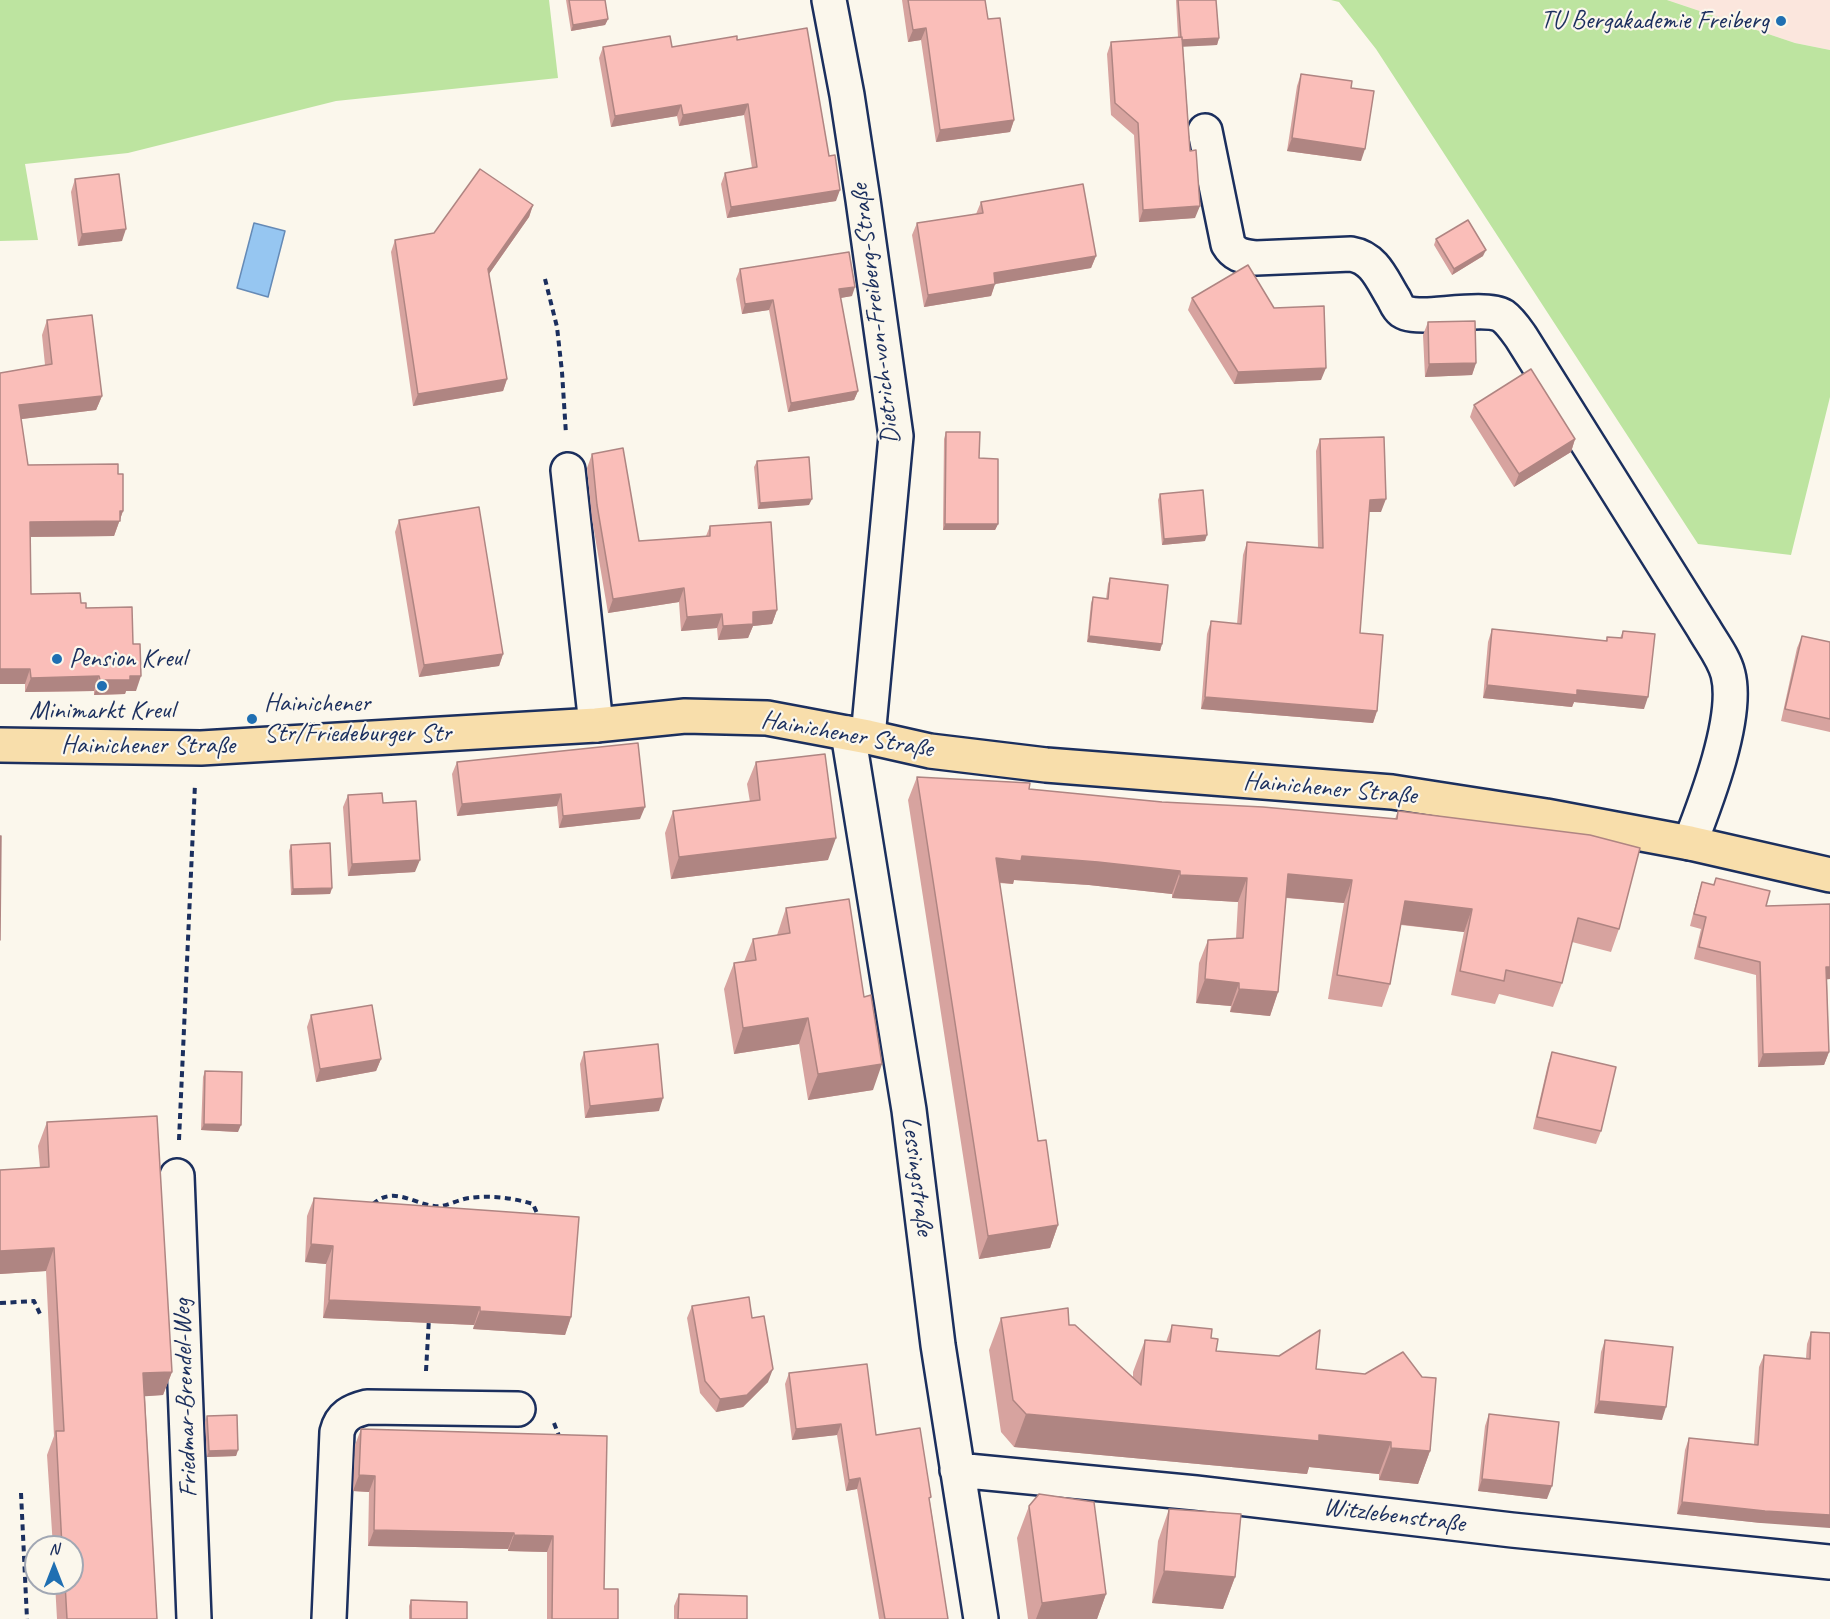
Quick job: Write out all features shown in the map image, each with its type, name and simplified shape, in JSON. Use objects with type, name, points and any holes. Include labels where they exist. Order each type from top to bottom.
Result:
[{"type":"main road","name":"Hainichener Straße","points":[[0,745],[196,748],[596,725],[685,716],[767,718],[930,751],[1046,765],[1392,792],[1546,816],[1690,843],[1830,875]]},
{"type":"street","name":"Dietrich-von-Freiberg-Straße","points":[[829,0],[847,95],[896,436],[858,735]]},
{"type":"street","points":[[1205,131],[1228,244],[1234,253],[1256,258],[1362,256],[1372,264],[1400,310],[1413,315],[1495,312],[1503,316],[1521,337],[1704,629],[1728,674],[1727,722],[1708,796],[1690,843]]},
{"type":"street","points":[[568,470],[596,725]]},
{"type":"street","name":"Lessingstraße","points":[[858,735],[909,1110],[938,1345],[981,1619]]},
{"type":"street","name":"Friedmar-Brendel-Weg","points":[[177,1176],[194,1619]]},
{"type":"street","points":[[329,1619],[336,1459],[339,1423],[345,1416],[367,1407],[518,1409]]},
{"type":"street","name":"Witzlebenstraße","points":[[957,1470],[1196,1493],[1512,1530],[1830,1562]]},
{"type":"path","points":[[545,279],[557,327],[568,470]]},
{"type":"path","points":[[177,1176],[196,748]]},
{"type":"path","points":[[369,1212],[372,1205],[380,1198],[389,1195],[404,1196],[435,1206],[470,1198],[510,1198],[533,1204],[541,1222]]},
{"type":"path","points":[[0,1303],[34,1301],[40,1314]]},
{"type":"path","points":[[424,1407],[429,1313]]},
{"type":"path","points":[[21,1493],[27,1619]]},
{"type":"shaded area","name":"TU Bergakademie Freiberg","points":[[1667,0],[1830,0],[1830,50],[1795,43]]},
{"type":"green space","points":[[0,0],[549,0],[558,78],[336,101],[128,153],[25,164],[38,240],[0,241]]},
{"type":"green space","points":[[1331,0],[1667,0],[1795,43],[1830,50],[1830,397],[1791,555],[1698,544],[1376,49],[1339,2]]},
{"type":"water","points":[[254,223],[285,231],[268,297],[237,288]]},
{"type":"building","points":[[569,0],[605,0],[608,19],[573,25]]},
{"type":"building","points":[[908,0],[985,0],[988,19],[1000,18],[1014,120],[940,130],[926,28],[913,30]]},
{"type":"building","points":[[1178,0],[1216,0],[1219,38],[1182,40]]},
{"type":"building","points":[[807,28],[829,156],[835,155],[840,190],[731,207],[725,173],[757,167],[748,104],[683,115],[681,105],[615,116],[603,47],[670,36],[672,47],[737,36],[737,40]]},
{"type":"building","points":[[1182,37],[1190,151],[1196,150],[1200,206],[1143,210],[1138,123],[1115,103],[1111,42]]},
{"type":"building","points":[[1301,74],[1352,81],[1351,88],[1374,91],[1365,149],[1292,138]]},
{"type":"building","points":[[480,169],[533,205],[488,269],[507,379],[418,394],[395,240],[434,233]]},
{"type":"building","points":[[119,174],[126,229],[82,234],[75,179]]},
{"type":"building","points":[[1083,184],[1096,256],[994,273],[995,284],[928,295],[917,223],[983,213],[981,202]]},
{"type":"building","points":[[1468,220],[1486,250],[1454,269],[1436,239]]},
{"type":"building","points":[[849,252],[855,287],[839,289],[858,391],[791,403],[773,300],[745,304],[740,269]]},
{"type":"building","points":[[1248,265],[1274,308],[1324,306],[1326,368],[1238,372],[1192,298]]},
{"type":"building","points":[[92,315],[102,396],[19,405],[28,465],[118,464],[118,474],[123,474],[123,511],[120,511],[120,521],[30,522],[31,594],[80,593],[81,603],[86,603],[86,608],[132,607],[133,644],[140,644],[141,676],[130,676],[130,680],[100,680],[99,676],[31,678],[30,669],[0,669],[0,373],[52,364],[47,320]]},
{"type":"building","points":[[1475,321],[1476,363],[1429,364],[1428,322]]},
{"type":"building","points":[[1531,369],[1575,439],[1519,474],[1474,405]]},
{"type":"building","points":[[946,432],[980,432],[979,458],[998,459],[998,524],[945,524]]},
{"type":"building","points":[[1384,437],[1386,499],[1370,500],[1360,633],[1383,635],[1377,711],[1205,697],[1211,621],[1241,624],[1247,542],[1323,548],[1320,439]]},
{"type":"building","points":[[623,448],[639,541],[710,536],[710,526],[771,522],[777,610],[753,612],[753,624],[723,626],[722,614],[687,617],[684,588],[613,599],[597,505],[592,454]]},
{"type":"building","points":[[809,457],[812,499],[760,503],[757,461]]},
{"type":"building","points":[[1203,490],[1207,535],[1164,539],[1160,494]]},
{"type":"building","points":[[479,507],[503,654],[424,665],[399,520]]},
{"type":"building","points":[[1110,578],[1168,585],[1162,644],[1089,636],[1093,597],[1108,599]]},
{"type":"building","points":[[1492,629],[1607,641],[1607,637],[1622,638],[1623,631],[1655,634],[1648,697],[1577,690],[1577,695],[1487,685]]},
{"type":"building","points":[[1802,636],[1830,642],[1830,719],[1785,709]]},
{"type":"building","points":[[638,743],[645,807],[563,816],[561,794],[462,804],[457,762]]},
{"type":"building","points":[[825,754],[836,838],[679,857],[673,811],[760,800],[756,762]]},
{"type":"building","points":[[917,777],[1030,783],[1029,789],[1162,802],[1263,807],[1397,819],[1398,811],[1590,835],[1640,848],[1619,929],[1578,918],[1562,983],[1506,970],[1504,981],[1460,971],[1472,909],[1405,901],[1390,984],[1337,975],[1352,880],[1288,874],[1278,992],[1239,989],[1239,983],[1205,979],[1208,940],[1243,938],[1247,878],[1180,875],[1180,871],[1098,862],[1022,856],[1021,861],[996,858],[1038,1141],[1046,1140],[1058,1225],[988,1236]]},
{"type":"building","points":[[382,793],[383,803],[416,801],[420,860],[352,864],[348,795]]},
{"type":"building","points":[[0,836],[1,836],[0,940]]},
{"type":"building","points":[[330,843],[332,888],[293,889],[291,845]]},
{"type":"building","points":[[1716,878],[1770,891],[1766,906],[1830,904],[1830,967],[1826,967],[1829,1052],[1763,1054],[1760,962],[1699,947],[1706,917],[1694,914],[1702,882],[1714,885]]},
{"type":"building","points":[[849,899],[864,997],[871,995],[882,1064],[818,1074],[808,1018],[743,1028],[734,963],[756,960],[753,939],[790,933],[786,908]]},
{"type":"building","points":[[372,1005],[381,1059],[320,1069],[311,1015]]},
{"type":"building","points":[[658,1044],[663,1098],[590,1106],[584,1052]]},
{"type":"building","points":[[1552,1052],[1616,1067],[1601,1131],[1537,1117]]},
{"type":"building","points":[[205,1071],[242,1072],[241,1125],[204,1124]]},
{"type":"building","points":[[157,1116],[172,1372],[143,1373],[157,1619],[67,1619],[66,1595],[84,1595],[84,1535],[61,1535],[56,1431],[64,1431],[54,1248],[0,1251],[0,1170],[49,1167],[47,1122]]},
{"type":"building","points":[[314,1198],[579,1217],[571,1317],[480,1311],[480,1307],[329,1300],[333,1246],[311,1244]]},
{"type":"building","points":[[749,1297],[752,1318],[764,1316],[773,1369],[747,1395],[720,1399],[705,1381],[692,1306]]},
{"type":"building","points":[[1068,1308],[1069,1325],[1075,1325],[1141,1385],[1145,1340],[1170,1342],[1172,1325],[1212,1329],[1211,1338],[1218,1339],[1216,1351],[1279,1356],[1320,1330],[1316,1369],[1365,1374],[1403,1352],[1422,1377],[1436,1378],[1430,1451],[1391,1448],[1391,1442],[1319,1435],[1319,1441],[1026,1414],[1013,1400],[1001,1318]]},
{"type":"building","points":[[1811,1332],[1830,1333],[1830,1515],[1682,1502],[1689,1438],[1758,1445],[1764,1355],[1810,1359]]},
{"type":"building","points":[[1605,1340],[1673,1347],[1666,1407],[1599,1401]]},
{"type":"building","points":[[867,1364],[876,1435],[920,1428],[948,1619],[885,1619],[860,1478],[849,1480],[841,1424],[796,1429],[789,1373]]},
{"type":"building","points":[[1489,1414],[1559,1422],[1552,1486],[1482,1479]]},
{"type":"building","points":[[237,1415],[238,1450],[209,1451],[207,1416]]},
{"type":"building","points":[[361,1429],[607,1436],[604,1589],[618,1589],[618,1619],[552,1619],[553,1536],[374,1530],[375,1476],[359,1475]]},
{"type":"building","points":[[1039,1494],[1094,1502],[1106,1594],[1042,1603],[1029,1506]]},
{"type":"building","points":[[1169,1509],[1241,1514],[1235,1577],[1164,1571]]},
{"type":"building","points":[[679,1594],[747,1596],[747,1619],[678,1619]]},
{"type":"building","points":[[411,1600],[467,1602],[467,1619],[411,1619]]},
{"type":"place","name":"TU Bergakademie Freiberg","points":[[1781,21]]},
{"type":"place","name":"Pension Kreul","points":[[57,659]]},
{"type":"place","name":"Minimarkt Kreul","points":[[102,686]]},
{"type":"place","name":"Hainichener Str/Friedeburger Str","points":[[252,719]]}]
